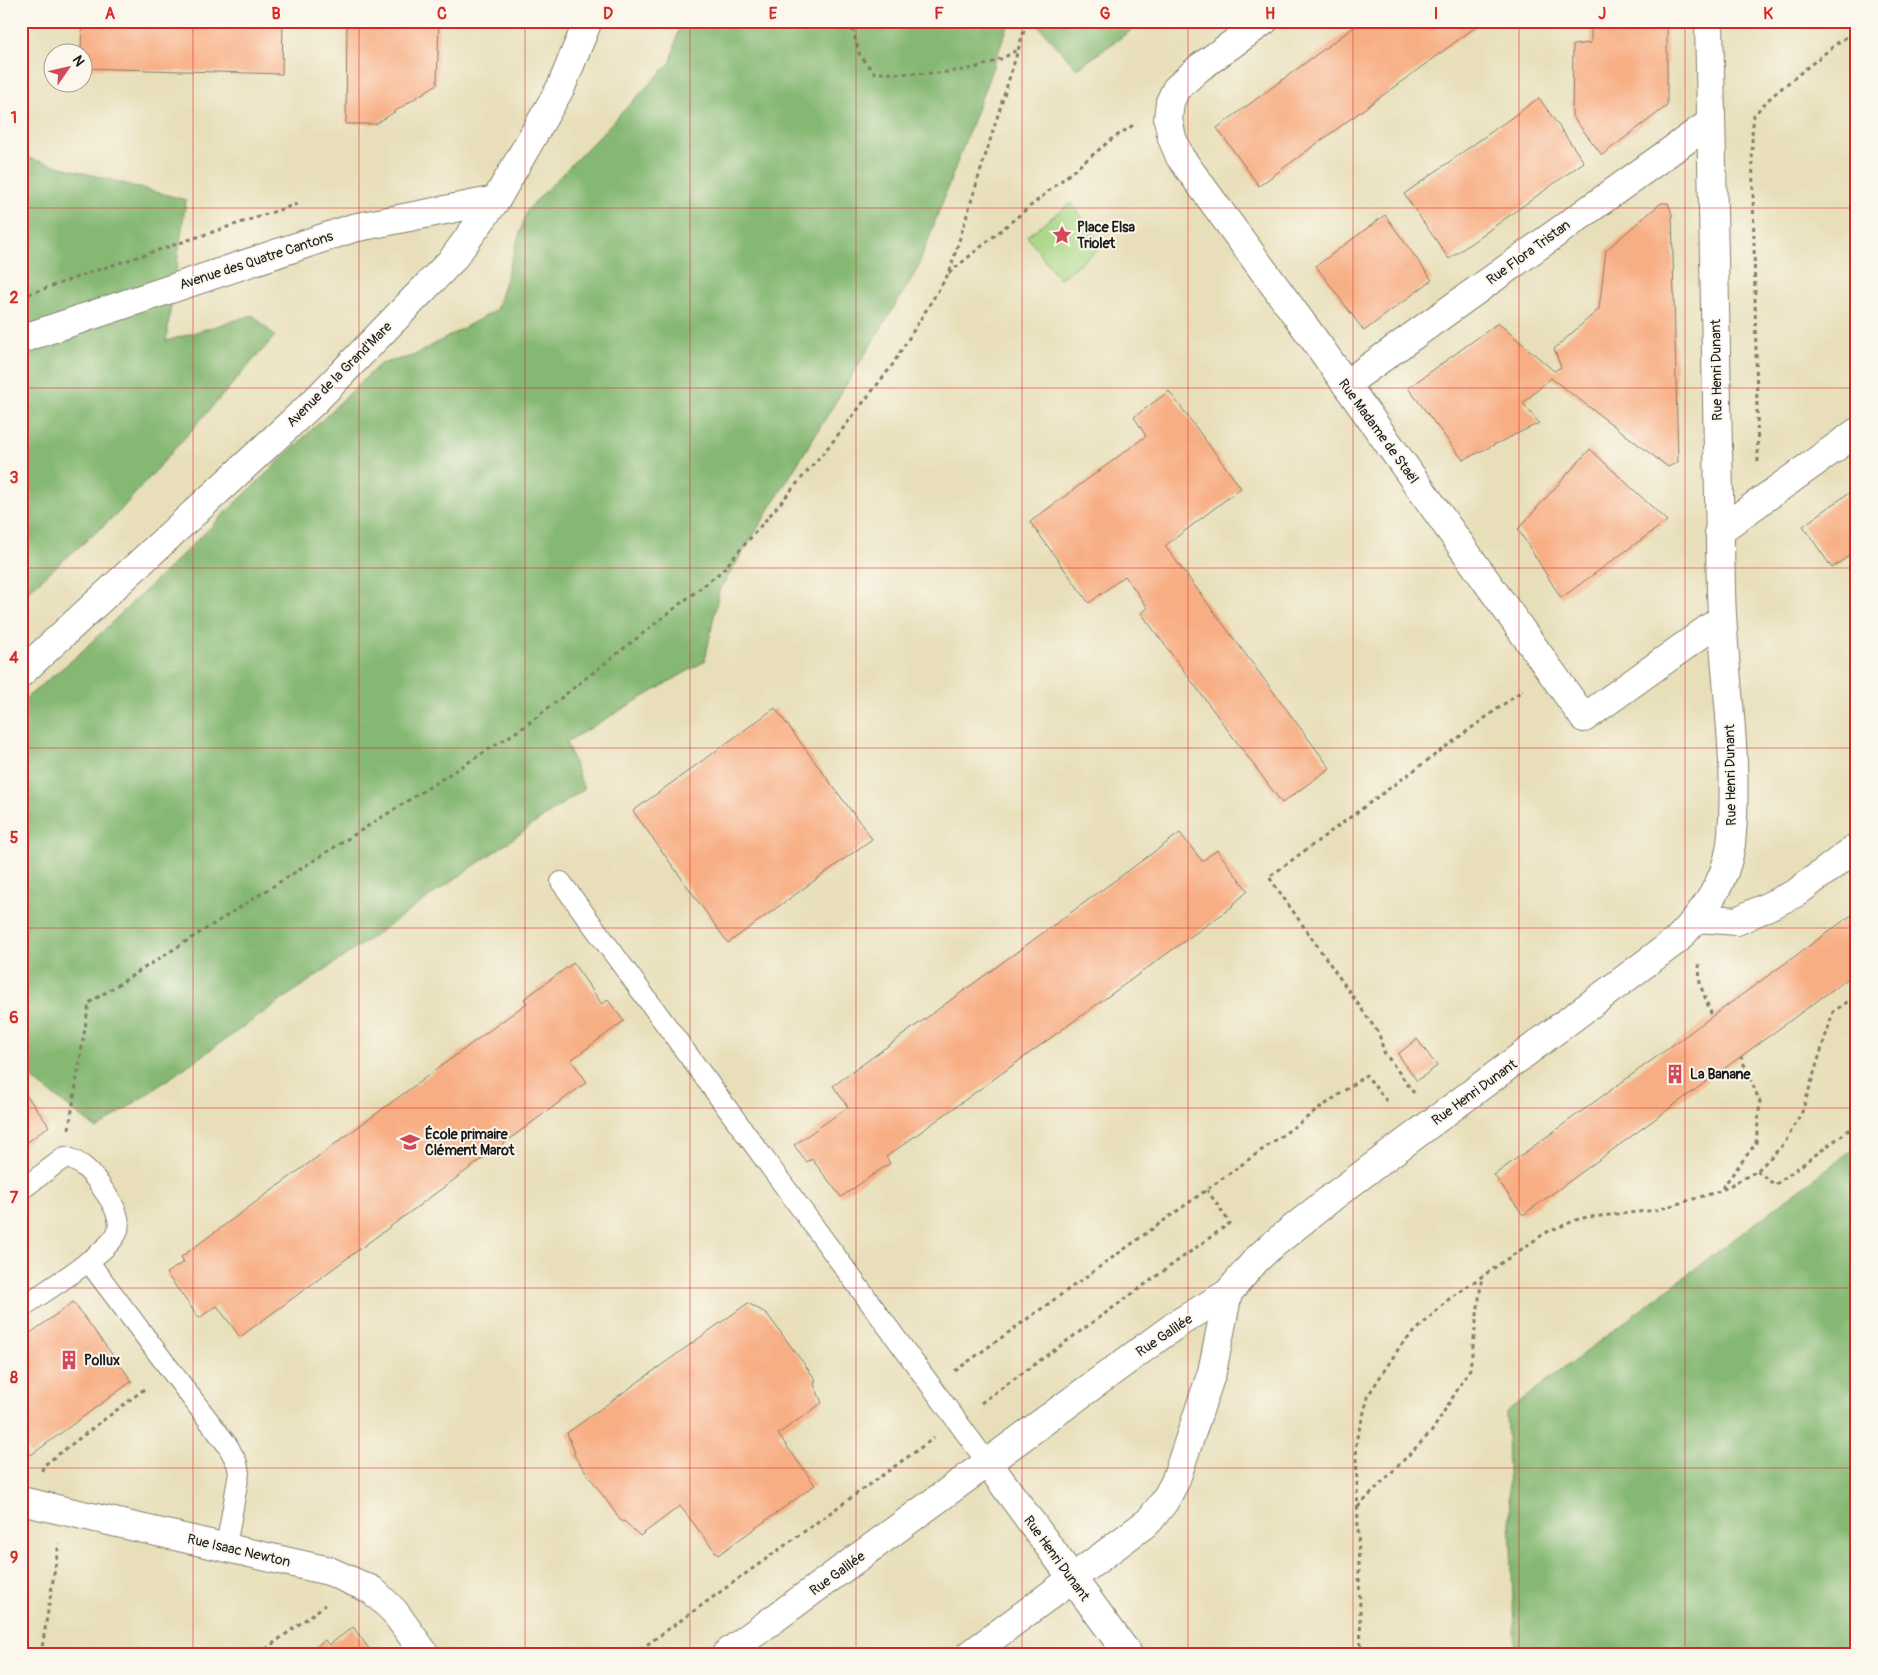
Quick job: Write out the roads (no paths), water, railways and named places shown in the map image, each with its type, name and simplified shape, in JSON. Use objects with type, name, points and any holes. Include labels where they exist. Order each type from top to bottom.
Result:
[{"type":"street","name":"Avenue de la Grand'Mare","points":[[21,673],[315,401],[452,260],[496,200],[560,86],[588,21]]},
{"type":"street","name":"Rue Madame de Staël","points":[[1264,21],[1189,76],[1176,89],[1170,102],[1168,120],[1172,138],[1180,158],[1346,384],[1584,718],[1722,619]]},
{"type":"street","name":"Rue Henri Dunant","points":[[1228,1293],[1256,1260],[1328,1200],[1677,940],[1698,918],[1718,887],[1730,846],[1733,802],[1732,741],[1722,619],[1719,531],[1708,21]]},
{"type":"street","name":"Rue Flora Tristan","points":[[1346,384],[1711,122]]},
{"type":"street","name":"Avenue des Quatre Cantons","points":[[21,338],[353,228],[496,200]]},
{"type":"street","points":[[1719,531],[1857,432]]},
{"type":"street","points":[[1698,918],[1737,921],[1796,893],[1857,847]]},
{"type":"street","points":[[971,1654],[1149,1521],[1164,1502],[1174,1482],[1212,1372],[1228,1293]]},
{"type":"street","name":"Rue Galilée","points":[[726,1654],[1177,1324],[1228,1293]]},
{"type":"street","name":"Rue Henri Dunant","points":[[987,1462],[1128,1654]]},
{"type":"street","name":"Rue Isaac Newton","points":[[27,1502],[329,1571],[372,1590],[394,1611],[425,1654]]},
{"type":"lane","points":[[561,882],[987,1462]]},
{"type":"lane","points":[[21,1190],[65,1157],[77,1161],[86,1168],[113,1204],[117,1214],[118,1231],[108,1245],[88,1261],[21,1308]]},
{"type":"lane","points":[[88,1261],[228,1446],[237,1463],[239,1473],[226,1547]]},
{"type":"place","name":"Place Elsa Triolet","points":[[1062,235]]},
{"type":"place","name":"La Banane","points":[[1675,1074]]},
{"type":"place","name":"École primaire Clément Marot","points":[[410,1142]]},
{"type":"place","name":"Pollux","points":[[69,1360]]}]
